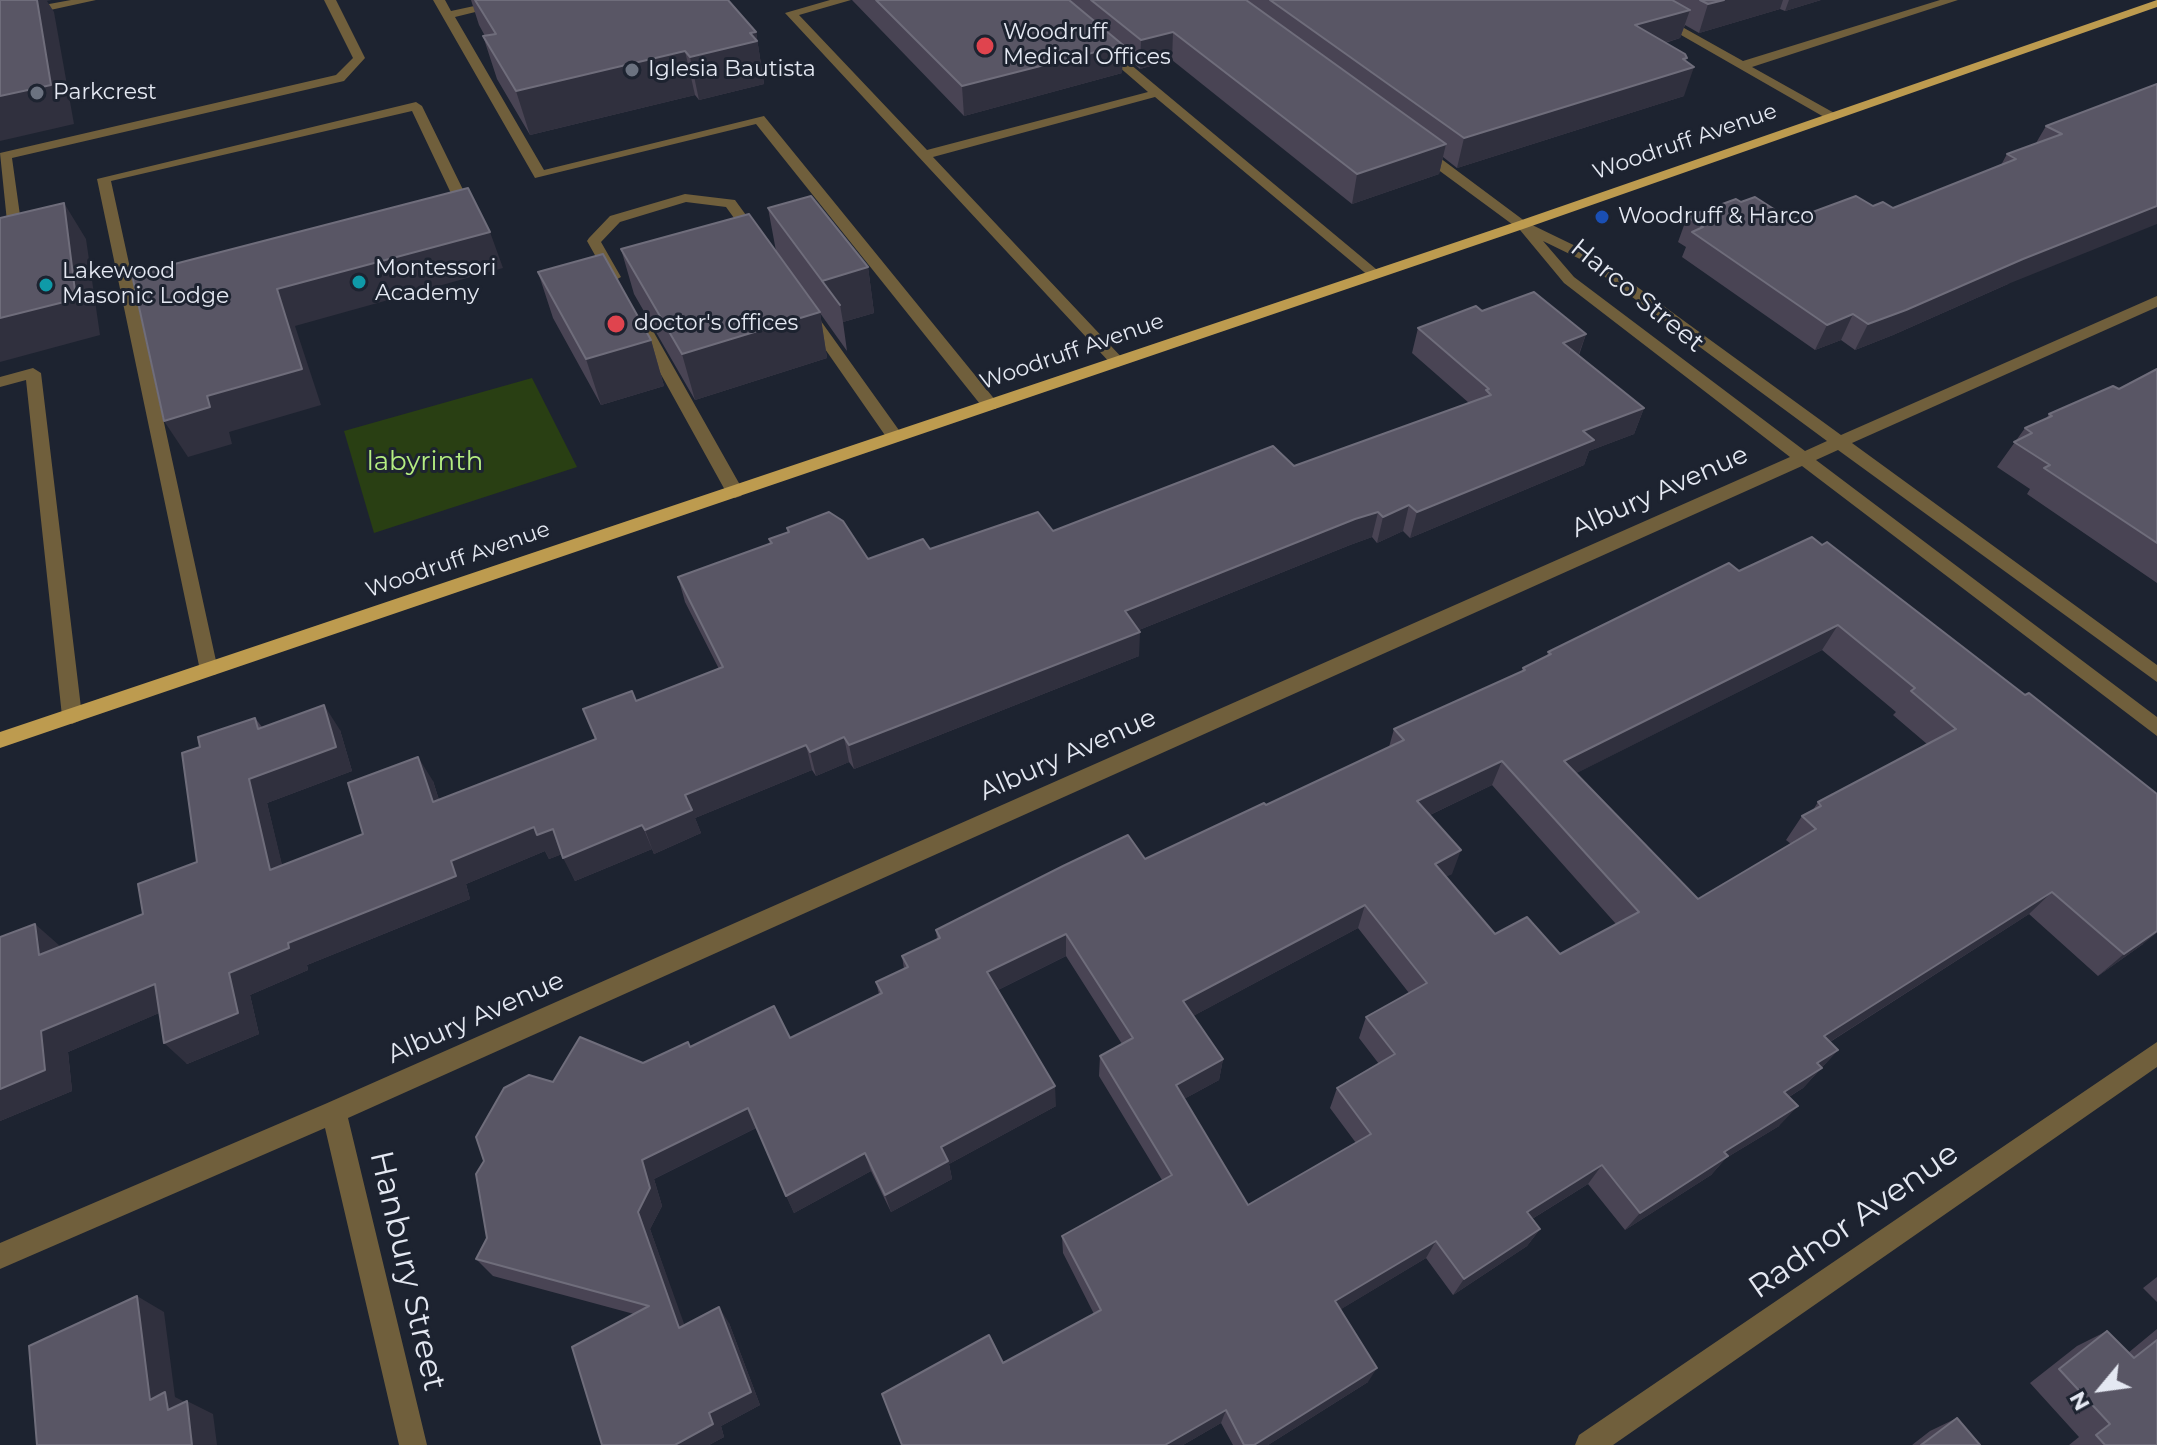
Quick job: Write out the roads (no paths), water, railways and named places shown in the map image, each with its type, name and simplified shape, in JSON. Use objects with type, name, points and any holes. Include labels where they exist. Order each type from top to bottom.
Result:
[{"type":"main road","name":"Woodruff Avenue","points":[[0,740],[1521,225],[2157,3]]},
{"type":"street","points":[[0,17],[90,0]]},
{"type":"street","points":[[0,248],[17,244],[3,157],[340,78],[359,58],[330,0]]},
{"type":"street","points":[[439,0],[540,175],[759,119],[990,405]]},
{"type":"street","points":[[448,15],[518,0]]},
{"type":"street","points":[[845,0],[791,13],[1118,362]]},
{"type":"street","points":[[1626,0],[1831,117]]},
{"type":"street","points":[[1741,66],[1952,0]]},
{"type":"street","points":[[1091,37],[1375,274]]},
{"type":"street","points":[[924,155],[1157,93]]},
{"type":"street","points":[[208,670],[104,179],[416,106],[465,208],[435,216]]},
{"type":"street","points":[[1402,137],[1521,225]]},
{"type":"street","points":[[735,492],[594,241],[615,219],[685,198],[730,203],[767,254]]},
{"type":"street","name":"Harco Street","points":[[1521,225],[1587,257],[2157,675]]},
{"type":"street","name":"Harco Street","points":[[1521,225],[1562,274],[2157,728]]},
{"type":"street","points":[[129,297],[174,285]]},
{"type":"street","points":[[794,293],[895,437]]},
{"type":"street","name":"Albury Avenue","points":[[0,1256],[334,1112],[2157,301]]},
{"type":"street","points":[[0,382],[33,373],[72,716]]},
{"type":"street","name":"Radnor Avenue","points":[[1589,1445],[2157,1053]]},
{"type":"street","name":"Hanbury Street","points":[[334,1112],[413,1445]]},
{"type":"place","name":"Woodruff Medical Offices","points":[[985,46]]},
{"type":"place","name":"Iglesia Bautista","points":[[632,70]]},
{"type":"place","name":"Parkcrest","points":[[37,93]]},
{"type":"place","name":"Woodruff & Harco","points":[[1602,217]]},
{"type":"place","name":"Montessori Academy","points":[[359,282]]},
{"type":"place","name":"Lakewood Masonic Lodge","points":[[46,285]]},
{"type":"place","name":"doctor's offices","points":[[616,324]]},
{"type":"park label","name":"labyrinth","points":[[425,462]]}]
